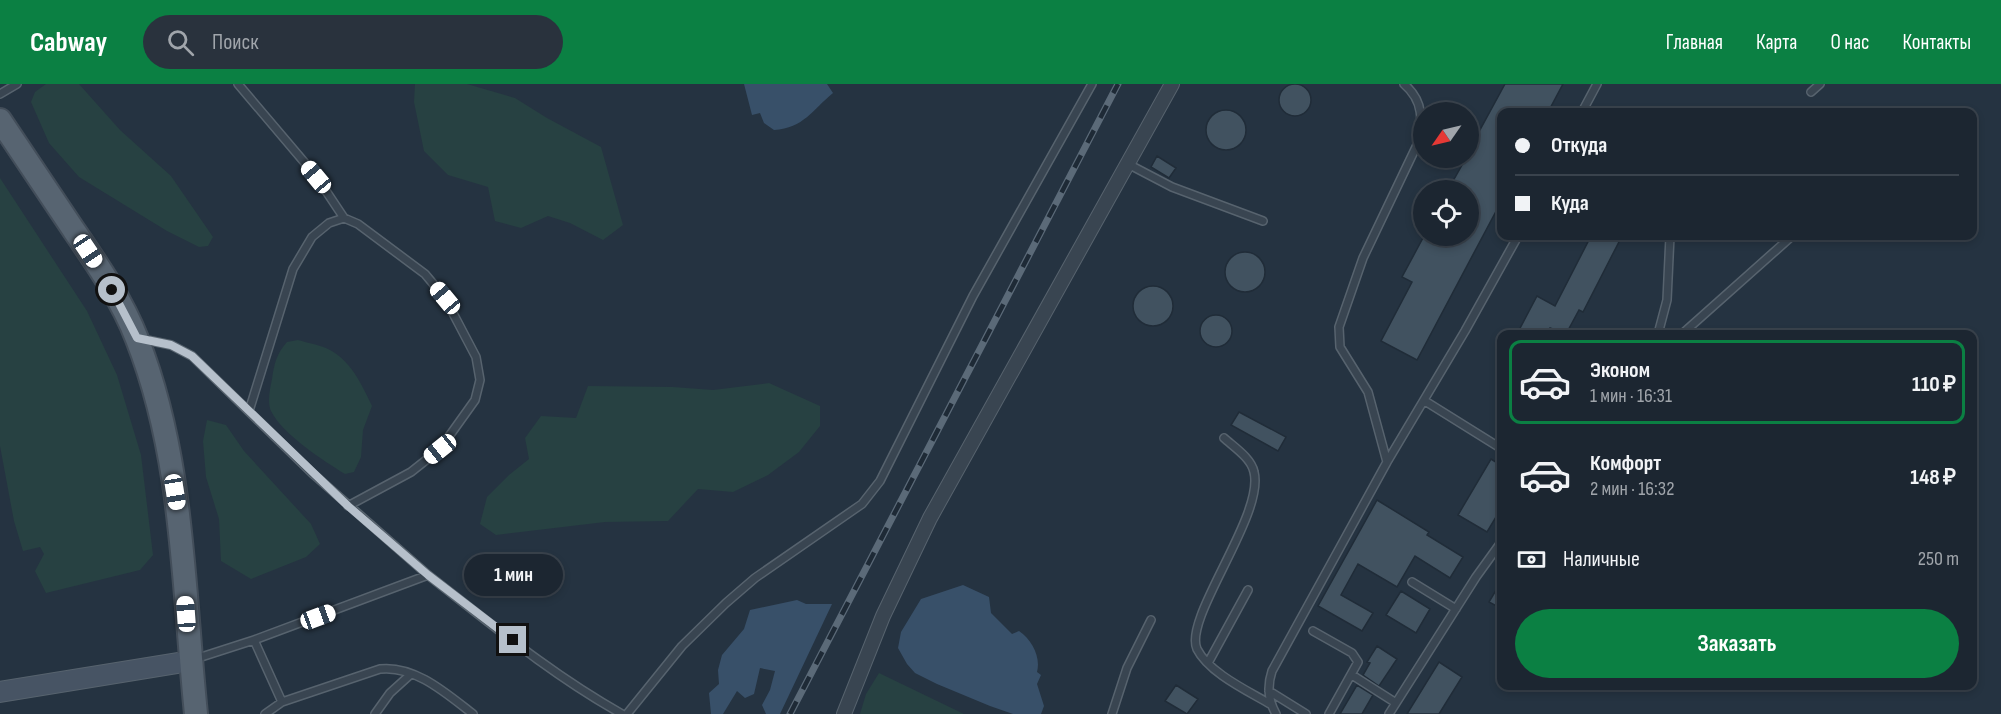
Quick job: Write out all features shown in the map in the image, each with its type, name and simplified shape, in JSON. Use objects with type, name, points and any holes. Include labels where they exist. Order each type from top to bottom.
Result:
[{"type":"main road","points":[[0,120],[101,270],[137,338],[151,379],[169,448],[179,513],[196,714]]},
{"type":"street","points":[[844,714],[883,615],[930,518],[1172,84]]},
{"type":"street","points":[[0,692],[190,661]]},
{"type":"lane","points":[[0,94],[17,84]]},
{"type":"lane","points":[[238,84],[316,177],[344,219]]},
{"type":"lane","points":[[627,714],[682,646],[726,603],[755,578],[862,504],[880,481],[972,296],[1092,84]]},
{"type":"lane","points":[[1387,462],[1368,392],[1344,355],[1338,338],[1342,318],[1363,258],[1417,145],[1421,115],[1420,104],[1415,88],[1404,84]]},
{"type":"lane","points":[[1584,108],[1597,84]]},
{"type":"lane","points":[[1811,92],[1820,84]]},
{"type":"lane","points":[[1128,164],[1172,187],[1263,222]]},
{"type":"lane","points":[[249,411],[294,269],[312,237],[329,223],[344,219],[358,224],[403,256],[432,282],[445,298],[476,357],[480,380],[475,400],[440,449],[411,472],[348,506]]},
{"type":"lane","points":[[1276,714],[1270,704],[1272,671],[1387,462],[1425,401],[1516,240]]},
{"type":"lane","points":[[1659,330],[1667,300],[1670,240]]},
{"type":"lane","points":[[1686,330],[1788,240]]},
{"type":"lane","points":[[137,338],[171,345],[192,356],[348,506],[428,575],[530,654],[588,695],[622,714]]},
{"type":"lane","points":[[1425,401],[1497,446]]},
{"type":"lane","points":[[1224,438],[1252,466],[1255,479],[1254,490],[1242,525],[1197,630],[1196,648],[1208,663],[1229,679],[1270,704]]},
{"type":"lane","points":[[1389,714],[1497,548]]},
{"type":"lane","points":[[190,661],[254,640],[428,575]]},
{"type":"lane","points":[[1412,582],[1456,609]]},
{"type":"lane","points":[[1208,663],[1248,590]]},
{"type":"lane","points":[[1112,714],[1126,668],[1151,620]]},
{"type":"lane","points":[[1313,631],[1356,657],[1357,666],[1329,714]]},
{"type":"lane","points":[[254,640],[282,702]]},
{"type":"lane","points":[[265,714],[282,702],[392,667],[429,682],[473,714]]},
{"type":"lane","points":[[375,714],[390,693],[411,674]]},
{"type":"lane","points":[[1352,675],[1396,703]]},
{"type":"lane","points":[[1269,691],[1306,714]]},
{"type":"green space","points":[[46,84],[79,84],[120,130],[171,176],[213,237],[208,246],[199,247],[167,231],[79,177],[49,143],[31,102],[35,92]]},
{"type":"green space","points":[[415,84],[467,84],[515,98],[601,147],[623,225],[603,240],[570,223],[548,216],[521,228],[495,221],[488,187],[448,175],[424,151],[414,102]]},
{"type":"green space","points":[[0,178],[87,311],[117,375],[141,455],[153,555],[140,570],[46,593],[35,571],[44,554],[40,547],[23,551],[14,521],[0,446]]},
{"type":"green space","points":[[298,340],[326,348],[344,360],[355,374],[372,406],[363,430],[361,457],[354,472],[345,474],[315,454],[284,429],[271,411],[269,395],[276,359],[287,342]]},
{"type":"green space","points":[[769,383],[820,406],[820,426],[799,452],[768,475],[733,492],[698,489],[668,521],[605,522],[496,535],[480,524],[487,497],[529,459],[525,438],[541,416],[576,418],[588,386],[713,390]]},
{"type":"green space","points":[[207,420],[226,425],[244,451],[311,524],[320,544],[306,557],[251,579],[221,561],[219,519],[206,477],[203,441]]},
{"type":"green space","points":[[879,673],[964,714],[860,714],[866,694]]},
{"type":"water","points":[[744,84],[827,84],[833,93],[800,122],[784,129],[774,130],[764,123],[760,113],[752,115]]},
{"type":"water","points":[[963,585],[989,597],[991,613],[1012,634],[1019,631],[1031,644],[1038,661],[1037,672],[1041,675],[1037,684],[1044,706],[1041,714],[1013,714],[990,706],[915,673],[907,664],[898,648],[901,632],[921,599]]},
{"type":"water","points":[[797,600],[806,604],[832,604],[780,714],[766,714],[762,705],[770,690],[775,671],[760,668],[754,694],[745,698],[737,691],[723,714],[711,714],[709,693],[719,684],[718,670],[722,655],[744,629],[750,610]]},
{"type":"building","points":[[1295,84],[1307,88],[1311,100],[1307,112],[1295,116],[1283,112],[1279,100],[1283,88]]},
{"type":"building","points":[[1505,84],[1563,84],[1550,108],[1497,108],[1497,209],[1479,243],[1479,180],[1454,180],[1460,168],[1479,168],[1479,132]]},
{"type":"building","points":[[1226,110],[1240,116],[1246,130],[1240,144],[1226,150],[1212,144],[1206,130],[1212,116]]},
{"type":"building","points":[[1157,156],[1176,168],[1169,178],[1151,167]]},
{"type":"building","points":[[1589,240],[1620,240],[1583,312],[1579,310],[1568,330],[1550,328],[1549,330],[1519,330],[1537,296],[1555,306]]},
{"type":"building","points":[[1419,246],[1478,246],[1417,360],[1381,341],[1412,282],[1402,277]]},
{"type":"building","points":[[1245,252],[1259,258],[1265,272],[1259,286],[1245,292],[1231,286],[1225,272],[1231,258]]},
{"type":"building","points":[[1153,286],[1167,292],[1173,306],[1167,320],[1153,326],[1139,320],[1133,306],[1139,292]]},
{"type":"building","points":[[1216,315],[1227,320],[1232,331],[1227,342],[1216,347],[1205,342],[1200,331],[1205,320]]},
{"type":"building","points":[[1239,412],[1286,437],[1278,451],[1231,425]]},
{"type":"building","points":[[1491,459],[1497,463],[1497,515],[1487,532],[1458,515]]},
{"type":"building","points":[[1377,500],[1429,532],[1427,535],[1463,557],[1450,578],[1415,556],[1397,587],[1358,564],[1341,595],[1373,613],[1362,631],[1318,606]]},
{"type":"building","points":[[1497,588],[1497,606],[1489,602]]},
{"type":"building","points":[[1401,591],[1430,609],[1416,633],[1386,615]]},
{"type":"building","points":[[1377,646],[1397,659],[1379,686],[1363,675],[1370,663],[1367,662]]},
{"type":"building","points":[[1439,662],[1462,677],[1439,714],[1407,714]]},
{"type":"building","points":[[1176,685],[1198,699],[1187,714],[1165,701]]},
{"type":"building","points":[[1357,685],[1373,695],[1362,714],[1340,714]]},
{"type":"railway","points":[[790,714],[1118,84]]},
{"type":"route","points":[[112,290],[137,338],[171,345],[192,356],[348,506],[428,575],[513,640]]}]
